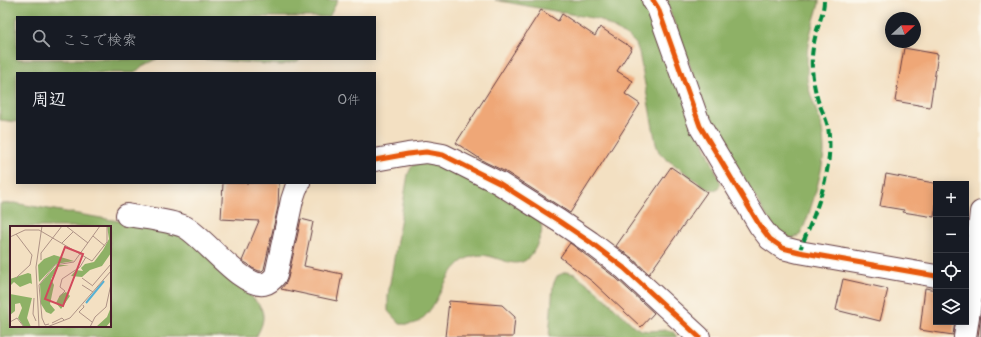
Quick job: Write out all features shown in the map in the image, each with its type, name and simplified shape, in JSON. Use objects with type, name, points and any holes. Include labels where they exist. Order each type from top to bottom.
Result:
[{"type":"street","points":[[653,0],[658,8],[700,126],[760,226],[770,239],[783,248],[799,252],[933,275]]},
{"type":"street","points":[[376,160],[426,152],[444,155],[499,183],[558,220],[624,268],[699,337]]},
{"type":"street","points":[[127,215],[183,226],[192,232],[238,274],[253,282],[263,284],[271,281],[276,276],[292,200],[298,184]]},
{"type":"street","points":[[966,337],[981,212]]},
{"type":"green space","points":[[0,0],[338,0],[330,16],[16,16],[16,60],[155,60],[141,67],[136,72],[16,72],[16,122],[0,120]]},
{"type":"green space","points":[[495,0],[641,0],[649,13],[721,184],[716,190],[708,189],[659,152],[656,144],[639,52],[636,44],[630,38],[601,20]]},
{"type":"green space","points":[[666,0],[819,0],[808,44],[807,79],[809,91],[822,128],[824,152],[821,170],[810,210],[802,231],[798,236],[794,238],[785,237],[773,226],[710,121]]},
{"type":"green space","points":[[214,60],[299,60],[281,65]]},
{"type":"green space","points":[[420,162],[457,168],[540,221],[542,231],[536,247],[529,257],[522,262],[514,263],[480,255],[463,261],[454,269],[425,316],[416,323],[400,324],[388,311],[388,295],[408,174],[412,166]]},
{"type":"green space","points":[[14,203],[171,230],[188,237],[252,297],[261,308],[263,315],[260,330],[256,337],[0,337],[0,204]]},
{"type":"green space","points":[[566,272],[575,274],[596,290],[635,327],[641,330],[649,331],[668,330],[673,332],[677,337],[549,337],[553,285],[557,276]]},
{"type":"building","points":[[541,10],[558,21],[562,14],[595,36],[600,27],[632,48],[617,71],[633,81],[625,94],[640,104],[570,213],[506,172],[485,162],[456,143]]},
{"type":"building","points":[[904,48],[938,54],[930,107],[895,101]]},
{"type":"building","points":[[671,167],[707,192],[649,274],[632,258],[616,246]]},
{"type":"building","points":[[886,174],[933,183],[933,217],[903,212],[904,210],[880,206]]},
{"type":"building","points":[[223,184],[279,184],[278,207],[264,269],[262,271],[252,268],[242,261],[259,221],[221,219]]},
{"type":"building","points":[[301,219],[313,222],[304,266],[342,274],[337,301],[281,289],[288,278]]},
{"type":"building","points":[[570,243],[616,278],[654,313],[641,327],[593,282],[560,257]]},
{"type":"building","points":[[843,279],[888,289],[880,321],[836,310]]},
{"type":"building","points":[[925,288],[933,289],[933,325],[955,325],[953,335],[920,330]]},
{"type":"building","points":[[449,301],[502,305],[515,317],[513,337],[445,337]]},
{"type":"building","points":[[981,314],[981,337],[978,337]]},
{"type":"marked path","points":[[799,252],[817,207],[829,159],[828,127],[818,101],[812,67],[813,47],[824,0]]},
{"type":"cycle path","points":[[653,0],[658,8],[700,126],[760,226],[770,239],[783,248],[799,252],[933,275]]},
{"type":"cycle path","points":[[376,160],[426,152],[443,155],[499,183],[590,242],[624,268],[699,337]]}]
